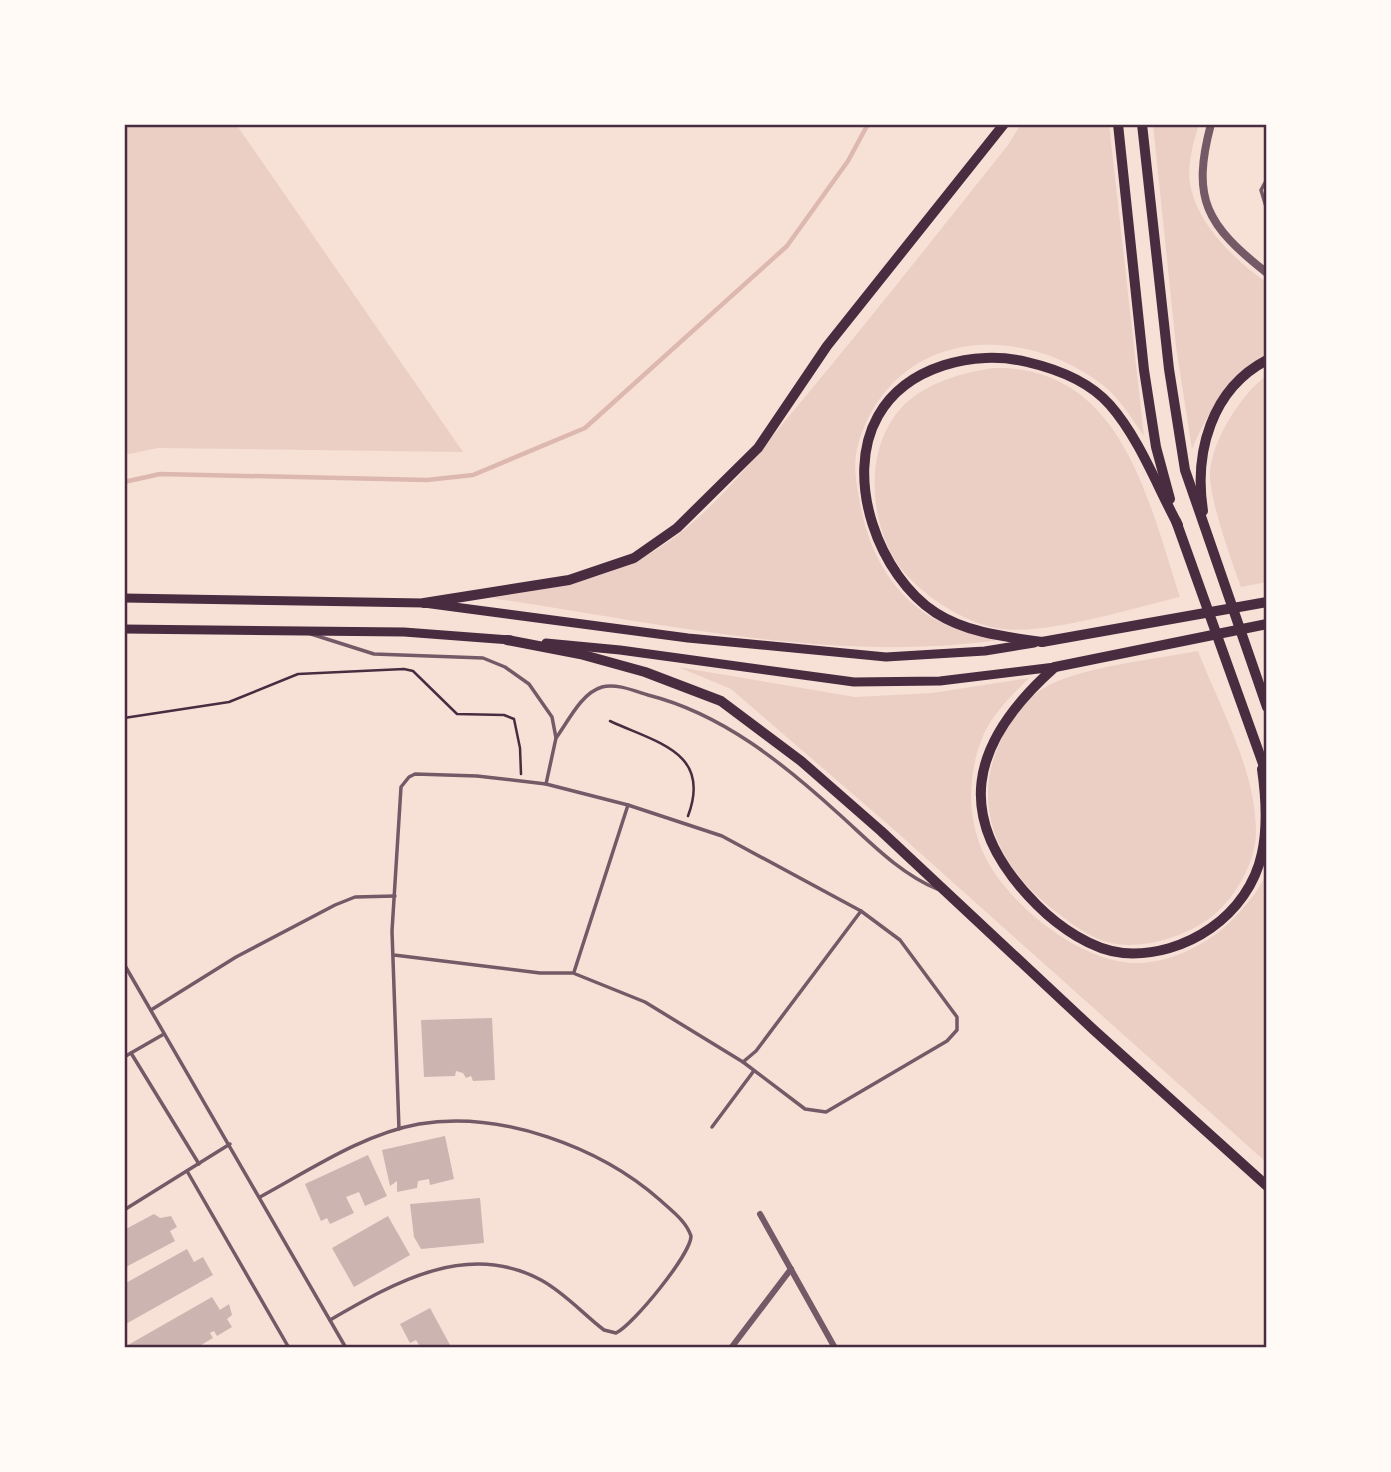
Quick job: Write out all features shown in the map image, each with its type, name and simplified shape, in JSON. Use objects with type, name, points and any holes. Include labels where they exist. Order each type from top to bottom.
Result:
[{"type":"highway","points":[[424,603],[569,580],[634,558],[677,528],[758,449],[827,346],[1004,124]]},
{"type":"highway","points":[[1118,124],[1144,370],[1156,447],[1178,525],[1267,775]]},
{"type":"highway","points":[[1142,124],[1169,369],[1185,470],[1209,546],[1267,707]]},
{"type":"highway","points":[[1042,642],[962,626],[937,614],[912,595],[892,570],[867,504],[865,469],[876,419],[904,386],[925,373],[954,362],[1009,358],[1062,372],[1092,387],[1110,405],[1125,426],[1178,525]]},
{"type":"highway","points":[[1209,546],[1201,498],[1200,461],[1204,436],[1226,397],[1240,379],[1267,360]]},
{"type":"highway","points":[[507,640],[580,654],[632,668],[721,701],[801,761],[952,895],[1095,1031],[1267,1186]]},
{"type":"highway","points":[[1055,667],[1029,690],[1002,724],[983,766],[980,802],[987,836],[1000,862],[1017,885],[1048,916],[1084,941],[1122,953],[1157,951],[1189,942],[1216,925],[1245,894],[1262,855],[1266,803],[1260,755]]},
{"type":"main road","points":[[124,598],[424,603],[688,638],[886,657],[985,651],[1267,601]]},
{"type":"main road","points":[[125,629],[404,632],[620,650],[854,682],[940,681],[1055,667],[1267,624]]},
{"type":"street","points":[[1211,124],[1203,154],[1200,182],[1205,201],[1212,218],[1247,257],[1267,272]]},
{"type":"street","points":[[760,1214],[835,1348]]},
{"type":"street","points":[[731,1348],[791,1269]]},
{"type":"lane","points":[[1267,179],[1261,190],[1267,210]]},
{"type":"lane","points":[[301,630],[374,654],[483,658],[505,667],[529,684],[542,699],[552,717],[556,738]]},
{"type":"lane","points":[[546,784],[556,738],[580,703],[602,687],[616,687],[681,703],[763,751],[793,772],[897,865],[929,885],[952,895]]},
{"type":"lane","points":[[394,955],[540,973],[573,973],[645,1002],[743,1062],[805,1109],[826,1112],[947,1041],[957,1030],[957,1017],[900,940],[861,911],[755,852],[685,822],[546,784],[452,775],[409,777],[400,794],[395,897],[394,955],[399,1129]]},
{"type":"lane","points":[[573,973],[628,805]]},
{"type":"lane","points":[[150,1010],[236,957],[335,905],[355,897],[395,897]]},
{"type":"lane","points":[[743,1062],[756,1051],[861,911]]},
{"type":"lane","points":[[124,964],[346,1348]]},
{"type":"lane","points":[[124,1057],[164,1034]]},
{"type":"lane","points":[[131,1053],[199,1164]]},
{"type":"lane","points":[[712,1127],[753,1072]]},
{"type":"lane","points":[[260,1197],[357,1146],[399,1129],[440,1122],[476,1123],[545,1137],[579,1148],[623,1171],[686,1225],[691,1241],[684,1257],[629,1324],[616,1333],[604,1330],[543,1281],[520,1270],[491,1264],[423,1271],[386,1287],[330,1320]]},
{"type":"lane","points":[[124,1210],[230,1144]]},
{"type":"lane","points":[[187,1171],[289,1348]]},
{"type":"path","points":[[124,718],[229,702],[298,674],[404,668],[413,671],[457,714],[504,715],[514,719],[520,748],[522,780]]},
{"type":"path","points":[[610,721],[673,751],[689,763],[696,788],[685,822]]},
{"type":"shaded area","points":[[124,124],[236,124],[463,452],[158,448],[124,455]]},
{"type":"shaded area","points":[[1021,124],[1109,124],[1144,436],[1110,391],[1070,365],[1034,351],[998,345],[962,347],[928,358],[899,378],[875,406],[858,445],[855,461],[858,492],[868,535],[892,582],[909,600],[951,627],[977,635],[1005,639],[942,646],[813,644],[682,628],[491,598],[576,582],[625,566],[678,535],[702,515],[745,469],[831,366],[1008,145]]},
{"type":"shaded area","points":[[1153,124],[1199,124],[1189,172],[1195,202],[1220,242],[1267,283],[1267,355],[1241,375],[1222,396],[1206,420],[1192,449],[1176,347]]},
{"type":"shaded area","points":[[993,368],[1037,373],[1072,389],[1100,414],[1123,445],[1141,481],[1180,597],[1066,624],[1021,630],[1002,629],[971,620],[939,603],[899,566],[884,538],[876,504],[875,468],[884,435],[901,408],[923,390],[950,378]]},
{"type":"shaded area","points":[[1267,375],[1267,582],[1241,587],[1217,512],[1210,471],[1212,458],[1230,418],[1247,394]]},
{"type":"shaded area","points":[[1198,651],[1235,740],[1250,786],[1256,832],[1252,856],[1235,891],[1219,910],[1200,925],[1176,936],[1149,943],[1122,945],[1103,941],[1074,925],[1035,894],[1004,854],[989,810],[988,786],[993,761],[1015,715],[1031,697],[1044,688],[1097,669]]},
{"type":"shaded area","points":[[678,667],[855,697],[932,693],[1029,678],[992,720],[978,750],[971,793],[977,836],[992,869],[1024,907],[1065,939],[1109,959],[1144,963],[1171,957],[1198,946],[1221,930],[1242,910],[1257,890],[1267,869],[1267,1163],[891,827],[731,689]]},
{"type":"building","points":[[492,1018],[495,1080],[473,1081],[471,1076],[466,1078],[463,1073],[456,1071],[455,1076],[424,1077],[421,1020]]},
{"type":"building","points":[[445,1136],[454,1179],[430,1185],[429,1179],[418,1181],[417,1188],[397,1192],[397,1181],[390,1186],[382,1150]]},
{"type":"building","points":[[368,1155],[387,1196],[365,1206],[359,1192],[346,1197],[354,1213],[330,1224],[327,1218],[321,1221],[305,1184]]},
{"type":"building","points":[[480,1198],[484,1243],[421,1249],[414,1237],[410,1204]]},
{"type":"building","points":[[154,1214],[160,1218],[171,1216],[177,1227],[170,1231],[175,1241],[124,1268],[124,1230]]},
{"type":"building","points":[[388,1216],[410,1255],[354,1287],[332,1248]]},
{"type":"building","points":[[187,1249],[194,1262],[203,1257],[213,1275],[124,1325],[124,1284]]},
{"type":"building","points":[[212,1297],[220,1310],[229,1304],[232,1315],[227,1319],[232,1327],[217,1336],[214,1331],[210,1333],[213,1338],[196,1348],[130,1348],[128,1345]]},
{"type":"building","points":[[430,1308],[450,1345],[446,1348],[421,1348],[416,1340],[410,1343],[400,1324]]},
{"type":"waterway","points":[[124,482],[160,474],[427,480],[473,475],[585,428],[787,246],[848,161],[868,124]]}]
